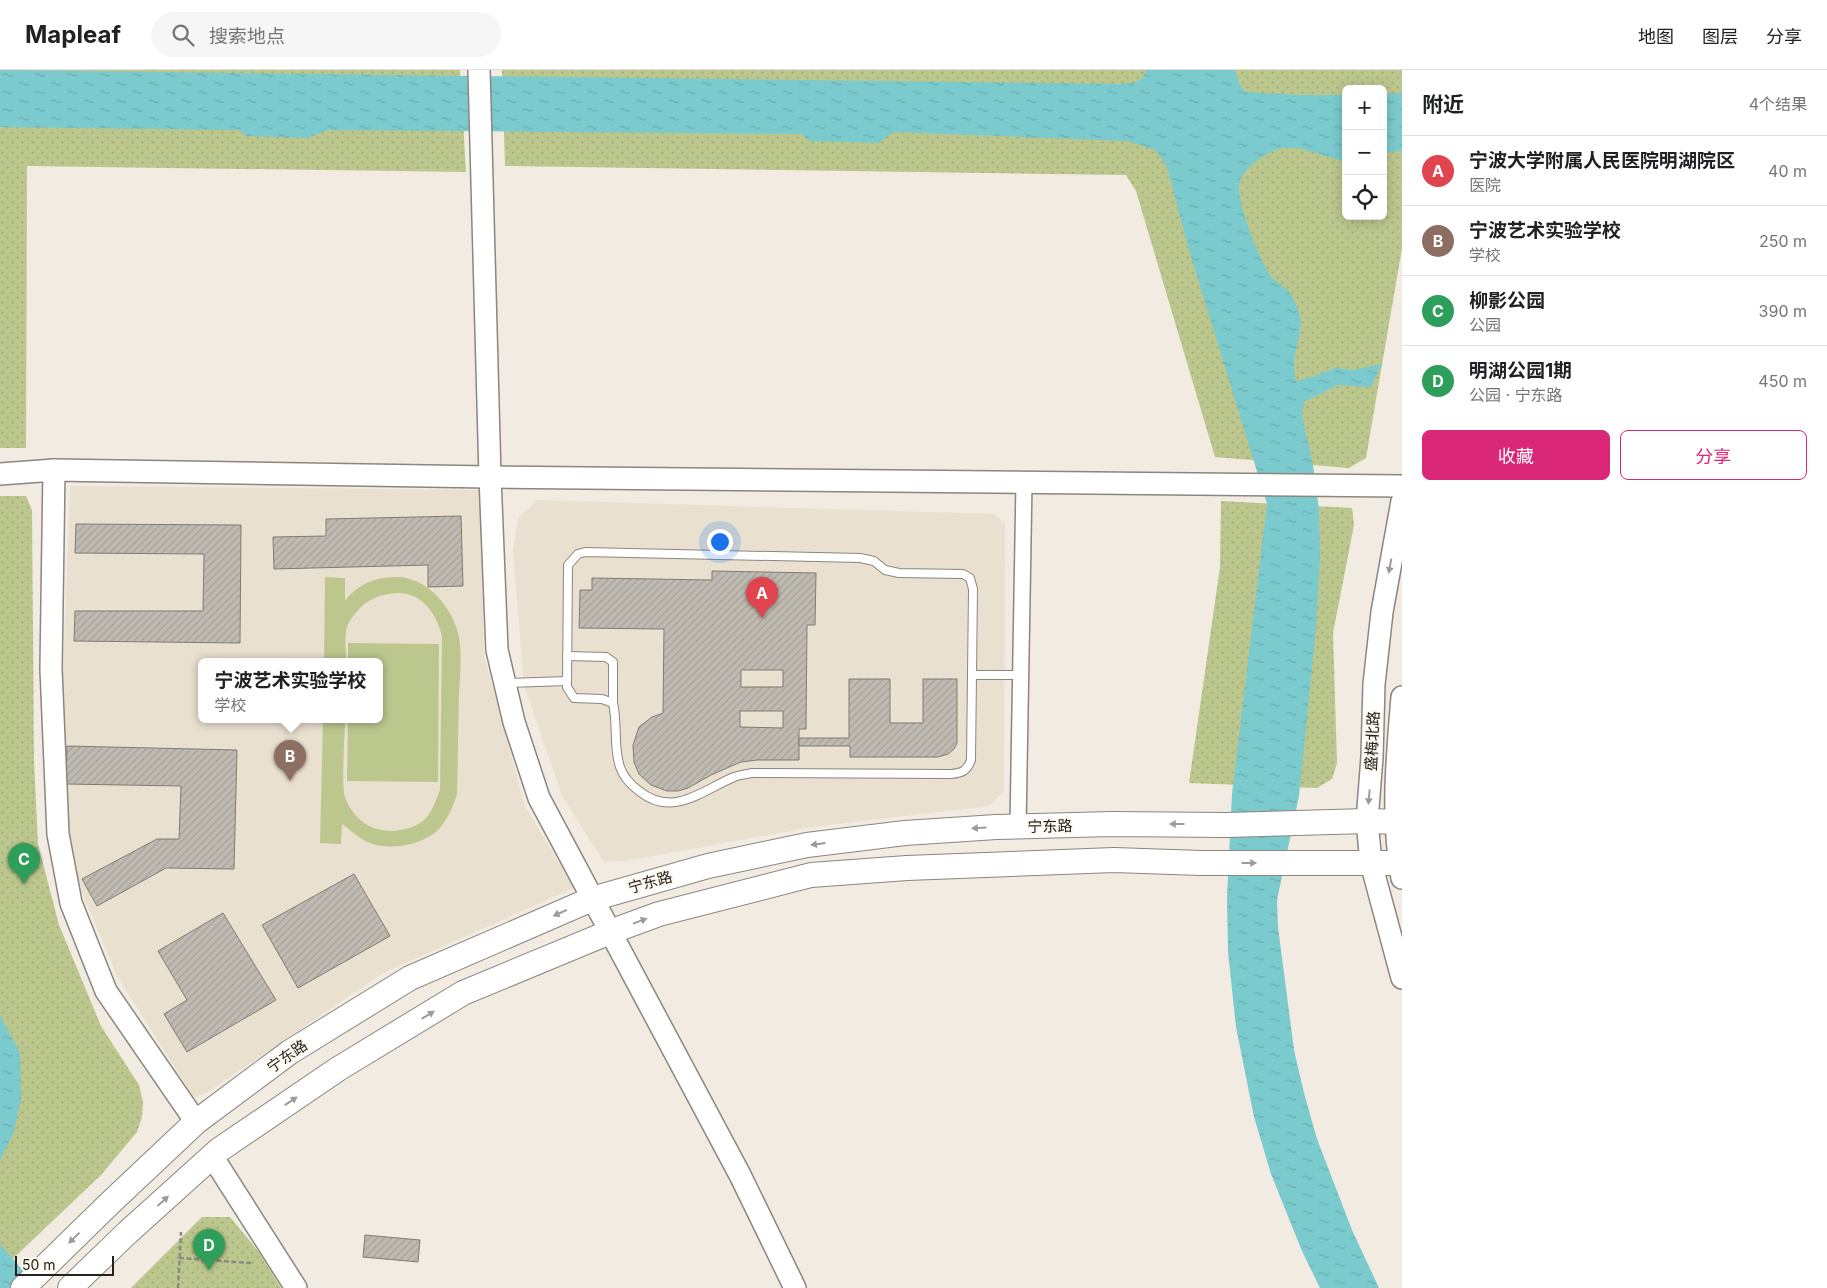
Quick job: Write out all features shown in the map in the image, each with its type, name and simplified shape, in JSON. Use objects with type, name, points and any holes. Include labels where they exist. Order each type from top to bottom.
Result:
[{"type":"main road","name":"宁东路","points":[[22,1288],[196,1122],[290,1052],[410,978],[592,899],[708,866],[807,845],[905,833],[1018,826],[1399,822]]},
{"type":"main road","points":[[70,1288],[212,1156],[338,1068],[463,994],[610,932],[659,914],[811,875],[908,868],[1114,860],[1200,863],[1371,863],[1401,868]]},
{"type":"street","points":[[479,70],[490,477],[497,650],[514,722],[539,798],[740,1175],[795,1288]]},
{"type":"street","points":[[54,470],[52,698],[58,834],[71,903],[106,991],[196,1122]]},
{"type":"street","points":[[0,474],[54,470],[490,477],[1402,486]]},
{"type":"street","points":[[1018,826],[1024,482]]},
{"type":"street","name":"盛梅北路","points":[[1402,501],[1382,612],[1374,684],[1372,756],[1367,821],[1371,863],[1402,978]]},
{"type":"street","name":"盛梅北路","points":[[1401,868],[1395,782],[1402,697]]},
{"type":"street","points":[[212,1156],[296,1288]]},
{"type":"lane","points":[[567,656],[606,657],[613,662],[613,703],[616,713],[615,743],[620,769],[631,785],[648,798],[660,802],[676,802],[698,795],[735,776],[752,773],[961,773],[968,768],[971,760],[973,589],[970,578],[962,574],[899,573],[885,570],[874,561],[860,558],[595,552],[578,554],[568,565],[567,656],[567,687],[574,698],[602,699],[613,703]]},
{"type":"lane","points":[[972,675],[1021,675]]},
{"type":"lane","points":[[505,683],[567,681]]},
{"type":"path","points":[[178,1288],[181,1232]]},
{"type":"path","points":[[179,1258],[251,1263]]},
{"type":"shaded area","points":[[70,486],[481,490],[484,656],[525,806],[574,888],[383,973],[208,1092],[194,1098],[117,976],[81,890],[68,824],[60,756]]},
{"type":"shaded area","points":[[537,500],[995,514],[1005,524],[1004,791],[989,806],[812,827],[626,861],[604,862],[562,796],[524,685],[513,550],[518,518]]},
{"type":"green space","points":[[0,70],[460,70],[466,172],[27,166],[26,448],[0,448]]},
{"type":"green space","points":[[502,70],[1402,70],[1402,248],[1366,458],[1349,468],[1215,457],[1136,191],[1126,175],[505,166]]},
{"type":"green space","points":[[0,496],[26,496],[32,510],[34,760],[38,844],[59,925],[101,1026],[139,1085],[143,1102],[142,1117],[137,1132],[101,1175],[0,1271]]},
{"type":"green space","points":[[1221,501],[1352,508],[1354,525],[1333,633],[1337,763],[1332,779],[1317,788],[1189,783],[1220,567]]},
{"type":"green space","points":[[325,577],[345,578],[345,601],[355,590],[368,582],[390,577],[409,579],[429,589],[437,596],[451,616],[459,637],[461,659],[457,794],[444,823],[430,836],[403,846],[375,845],[367,842],[342,824],[341,844],[320,843],[323,723],[345,723],[343,772],[345,797],[354,814],[365,824],[375,829],[397,831],[419,824],[432,810],[440,790],[442,636],[434,616],[422,601],[414,596],[395,593],[381,596],[363,606],[349,622],[346,635],[346,658],[324,658]]},
{"type":"green space","points":[[348,643],[439,644],[438,782],[347,781],[348,723],[383,723],[383,658],[348,658]]},
{"type":"green space","points":[[202,1217],[230,1217],[258,1251],[281,1288],[131,1288]]},
{"type":"water","points":[[0,70],[1120,84],[1133,83],[1143,78],[1146,70],[1235,70],[1239,83],[1245,92],[1342,95],[1342,160],[1299,148],[1283,148],[1270,153],[1249,167],[1239,186],[1245,218],[1259,254],[1270,275],[1291,295],[1300,316],[1300,329],[1294,362],[1296,381],[1313,377],[1335,368],[1353,370],[1382,364],[1371,387],[1337,385],[1304,402],[1302,415],[1313,465],[1319,510],[1320,555],[1316,628],[1299,796],[1277,900],[1278,927],[1294,1050],[1304,1093],[1317,1139],[1352,1230],[1379,1288],[1320,1288],[1302,1251],[1271,1174],[1254,1117],[1236,1027],[1228,952],[1227,897],[1232,794],[1267,504],[1189,250],[1167,167],[1156,150],[1127,141],[893,132],[879,143],[809,141],[802,134],[328,130],[308,138],[246,136],[239,130],[0,127]]},
{"type":"water","points":[[1402,93],[1402,151],[1387,153],[1387,94]]},
{"type":"water","points":[[0,1015],[20,1053],[21,1099],[14,1132],[0,1160]]},
{"type":"water","points":[[0,1244],[19,1266],[43,1288],[0,1288]]},
{"type":"building","points":[[461,516],[463,586],[428,587],[428,565],[274,569],[273,537],[326,536],[326,519]]},
{"type":"building","points":[[76,524],[241,525],[240,643],[74,641],[75,611],[203,611],[204,554],[75,553]]},
{"type":"building","points":[[712,571],[816,573],[815,625],[807,625],[806,729],[799,729],[799,760],[741,762],[711,775],[688,788],[678,791],[667,791],[651,785],[639,774],[634,762],[633,745],[639,727],[652,717],[663,713],[664,629],[579,628],[580,590],[592,590],[592,578],[712,580]],"holes":[[[741,670],[783,670],[783,687],[741,687]],[[740,711],[783,711],[783,728],[740,727]]]},
{"type":"building","points":[[849,679],[890,679],[890,723],[923,723],[923,679],[957,679],[957,743],[954,749],[948,754],[938,757],[850,757],[850,746],[799,746],[799,738],[849,738]]},
{"type":"building","points":[[67,746],[237,750],[234,869],[166,868],[97,906],[82,879],[157,839],[179,839],[181,786],[66,784]]},
{"type":"building","points":[[354,874],[390,936],[298,988],[262,925]]},
{"type":"building","points":[[223,913],[276,1000],[187,1052],[164,1014],[187,1000],[158,951]]},
{"type":"building","points":[[365,1235],[420,1240],[418,1262],[363,1257]]},
{"type":"place","name":"宁波大学附属人民医院明湖院区","points":[[762,618]]},
{"type":"place","name":"宁波艺术实验学校","points":[[290,781]]},
{"type":"place","name":"柳影公园","points":[[24,884]]},
{"type":"place","name":"明湖公园1期","points":[[209,1270]]}]
